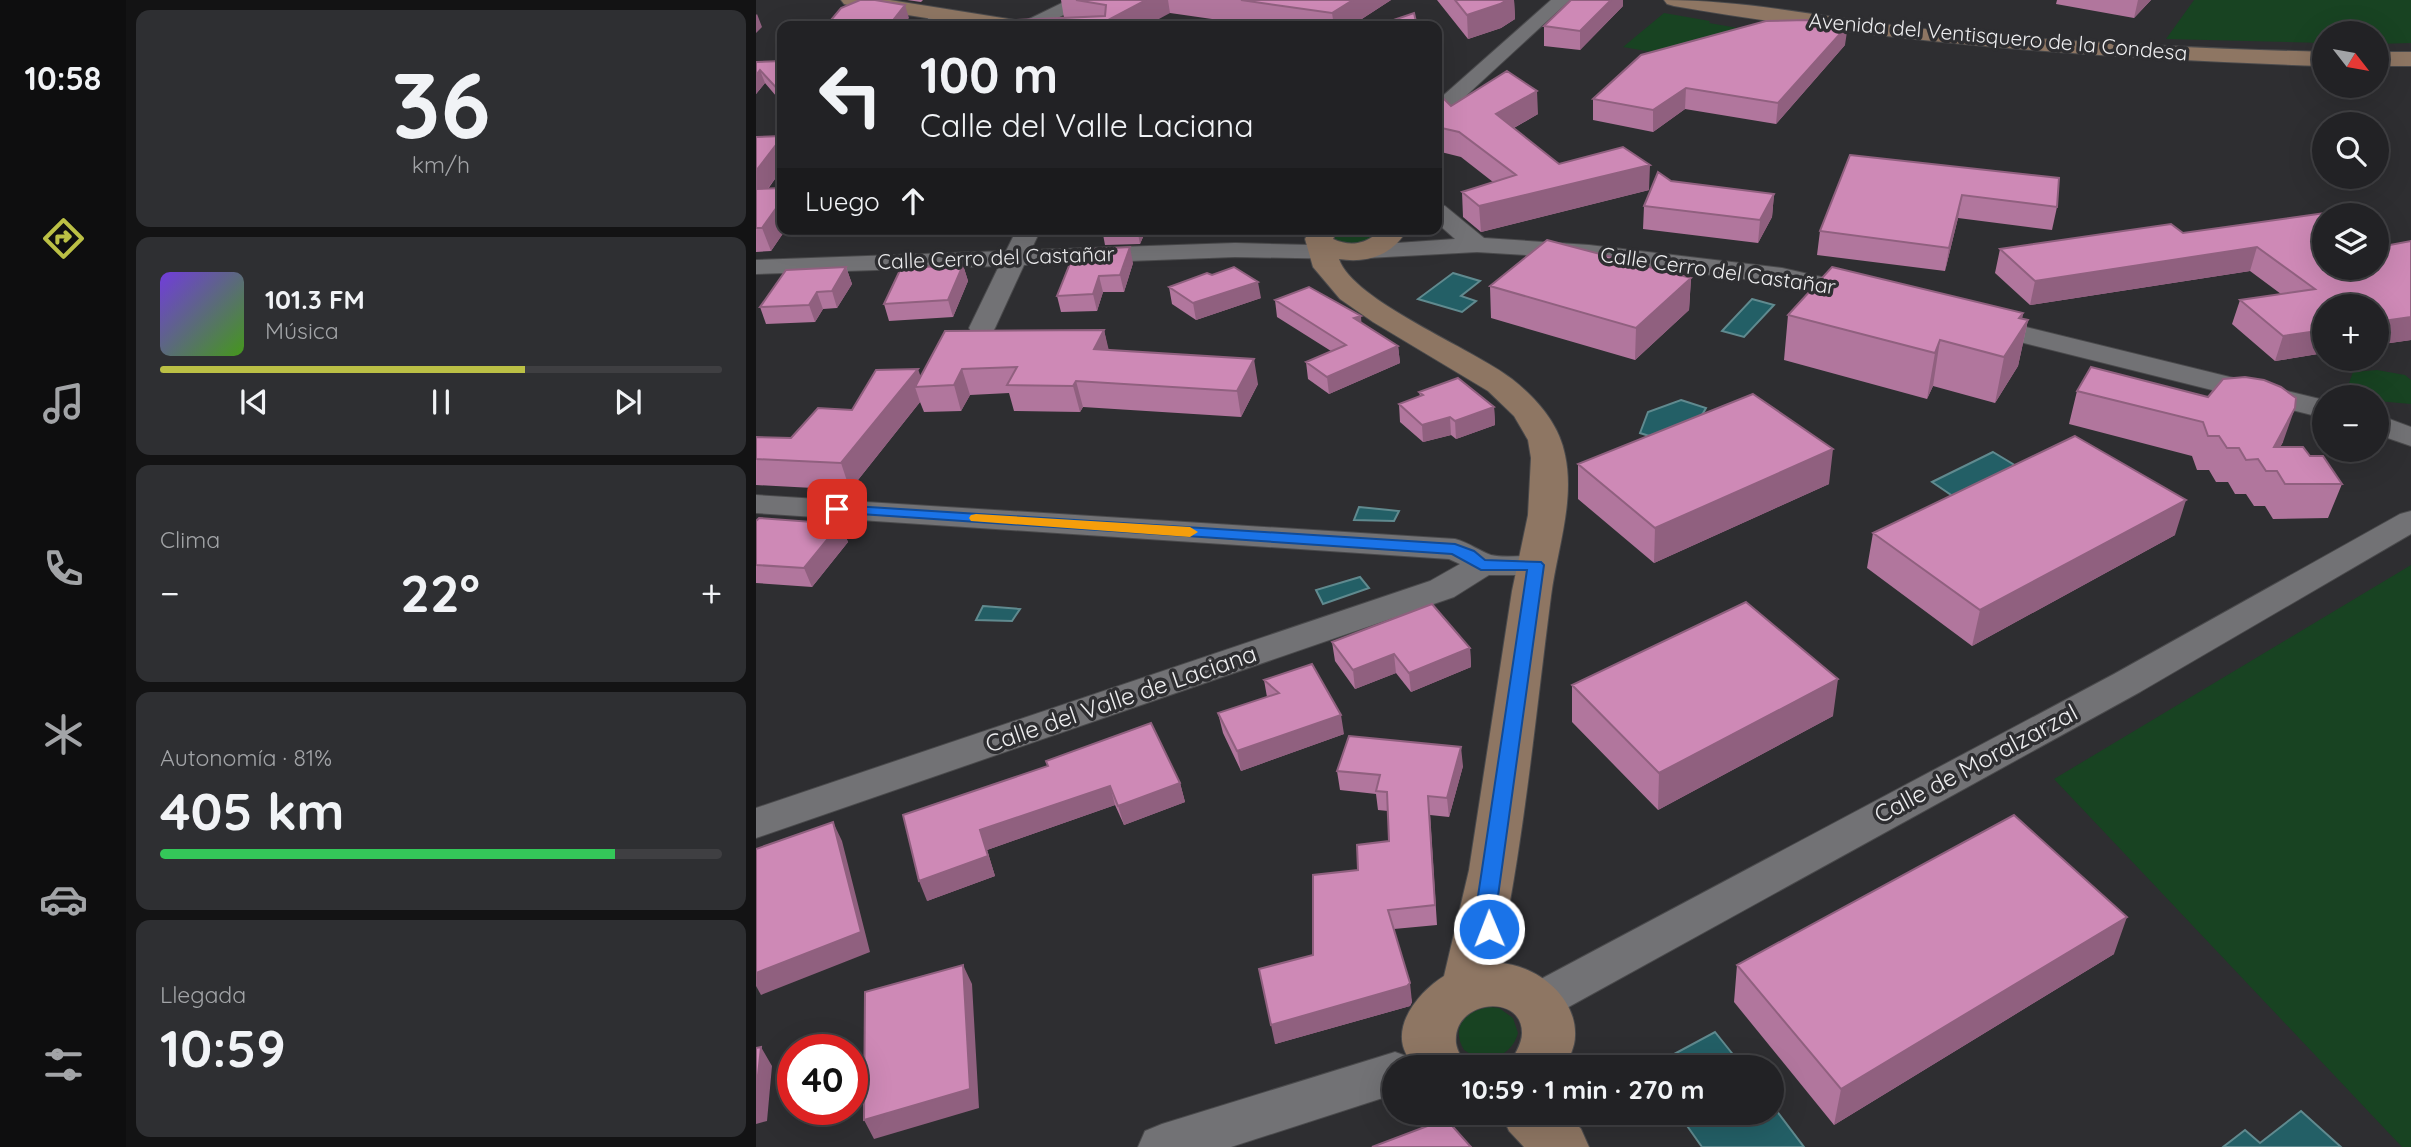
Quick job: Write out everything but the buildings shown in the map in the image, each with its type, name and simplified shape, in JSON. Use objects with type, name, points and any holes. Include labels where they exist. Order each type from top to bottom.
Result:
[{"type":"main road","points":[[851,0],[935,20]]},
{"type":"main road","name":"Avenida del Ventisquero de la Condesa","points":[[1674,0],[1866,29],[2005,43],[2176,55],[2312,59]]},
{"type":"main road","name":"Avenida del Ventisquero de la Condesa","points":[[1707,0],[1845,20],[1994,36],[2174,49],[2312,53]]},
{"type":"main road","points":[[2389,54],[2411,53]]},
{"type":"main road","points":[[2389,59],[2411,59]]},
{"type":"main road","points":[[1359,242],[1346,288],[1376,310],[1510,390],[1538,424],[1545,439],[1550,486],[1488,896],[1503,992]]},
{"type":"main road","points":[[1359,242],[1376,310]]},
{"type":"main road","points":[[1424,1055],[1430,1028],[1437,1012],[1450,997],[1503,992],[1549,1024],[1549,1043],[1542,1055]]},
{"type":"main road","points":[[1540,1125],[1561,1147]]},
{"type":"main road","points":[[1558,1125],[1569,1147]]},
{"type":"street","points":[[1442,107],[1556,2]]},
{"type":"street","points":[[1041,21],[1083,3]]},
{"type":"street","points":[[1052,21],[1083,3]]},
{"type":"street","points":[[1442,215],[1476,244]]},
{"type":"street","points":[[982,328],[1026,235]]},
{"type":"street","points":[[1254,247],[1276,235]]},
{"type":"street","points":[[1254,247],[1295,258],[1359,242]]},
{"type":"street","name":"Calle Cerro del Castañar","points":[[756,267],[1359,242],[1476,244],[1589,252],[1782,276],[1883,299]]},
{"type":"street","points":[[1959,318],[2312,406]]},
{"type":"street","points":[[2389,425],[2411,430]]},
{"type":"street","points":[[2389,428],[2411,437]]},
{"type":"street","points":[[756,504],[1455,549],[1469,555],[1481,565],[1536,565]]},
{"type":"street","name":"Calle de Moralzarzal","points":[[1503,992],[2127,683],[2411,521]]},
{"type":"street","name":"Calle del Valle de Laciana","points":[[756,823],[1442,589],[1461,580],[1481,565]]},
{"type":"street","points":[[1162,1147],[1382,1079]]},
{"type":"green space","points":[[2194,0],[2411,0],[2411,43],[2389,44],[2389,21],[2312,21],[2312,43],[2166,39]]},
{"type":"green space","points":[[1664,13],[1738,28],[1710,52],[1669,55],[1623,47]]},
{"type":"green space","points":[[1335,235],[1373,235],[1359,243],[1349,244],[1334,238]]},
{"type":"green space","points":[[2383,371],[2405,375],[2411,380],[2411,404],[2389,402],[2389,385],[2351,385],[2353,372]]},
{"type":"green space","points":[[2411,565],[2411,1147],[2402,1147],[2054,779]]},
{"type":"green space","points":[[1499,1008],[1513,1018],[1518,1033],[1509,1049],[1503,1053],[1475,1055],[1464,1050],[1460,1042],[1460,1027],[1463,1021],[1481,1009]]},
{"type":"water","points":[[1453,273],[1480,281],[1461,296],[1476,301],[1462,312],[1418,299]]},
{"type":"water","points":[[1752,299],[1774,305],[1744,337],[1722,331]]},
{"type":"water","points":[[1681,400],[1706,408],[1695,427],[1668,442],[1640,433],[1648,412]]},
{"type":"water","points":[[1993,452],[2026,472],[1963,503],[1932,482]]},
{"type":"water","points":[[1359,507],[1399,511],[1394,521],[1354,520]]},
{"type":"water","points":[[1360,577],[1369,588],[1323,604],[1316,590]]},
{"type":"water","points":[[983,606],[1020,609],[1012,621],[976,620]]},
{"type":"water","points":[[1715,1032],[1733,1055],[1672,1055]]},
{"type":"water","points":[[2301,1111],[2341,1147],[2223,1147],[2245,1130],[2260,1143]]},
{"type":"water","points":[[1784,1121],[1804,1147],[1702,1147],[1686,1125],[1784,1125]]},
{"type":"slow traffic","points":[[976,518],[1190,532]]},
{"type":"route","points":[[837,509],[1455,549],[1469,555],[1481,565],[1536,565],[1488,896],[1489,929]]}]
